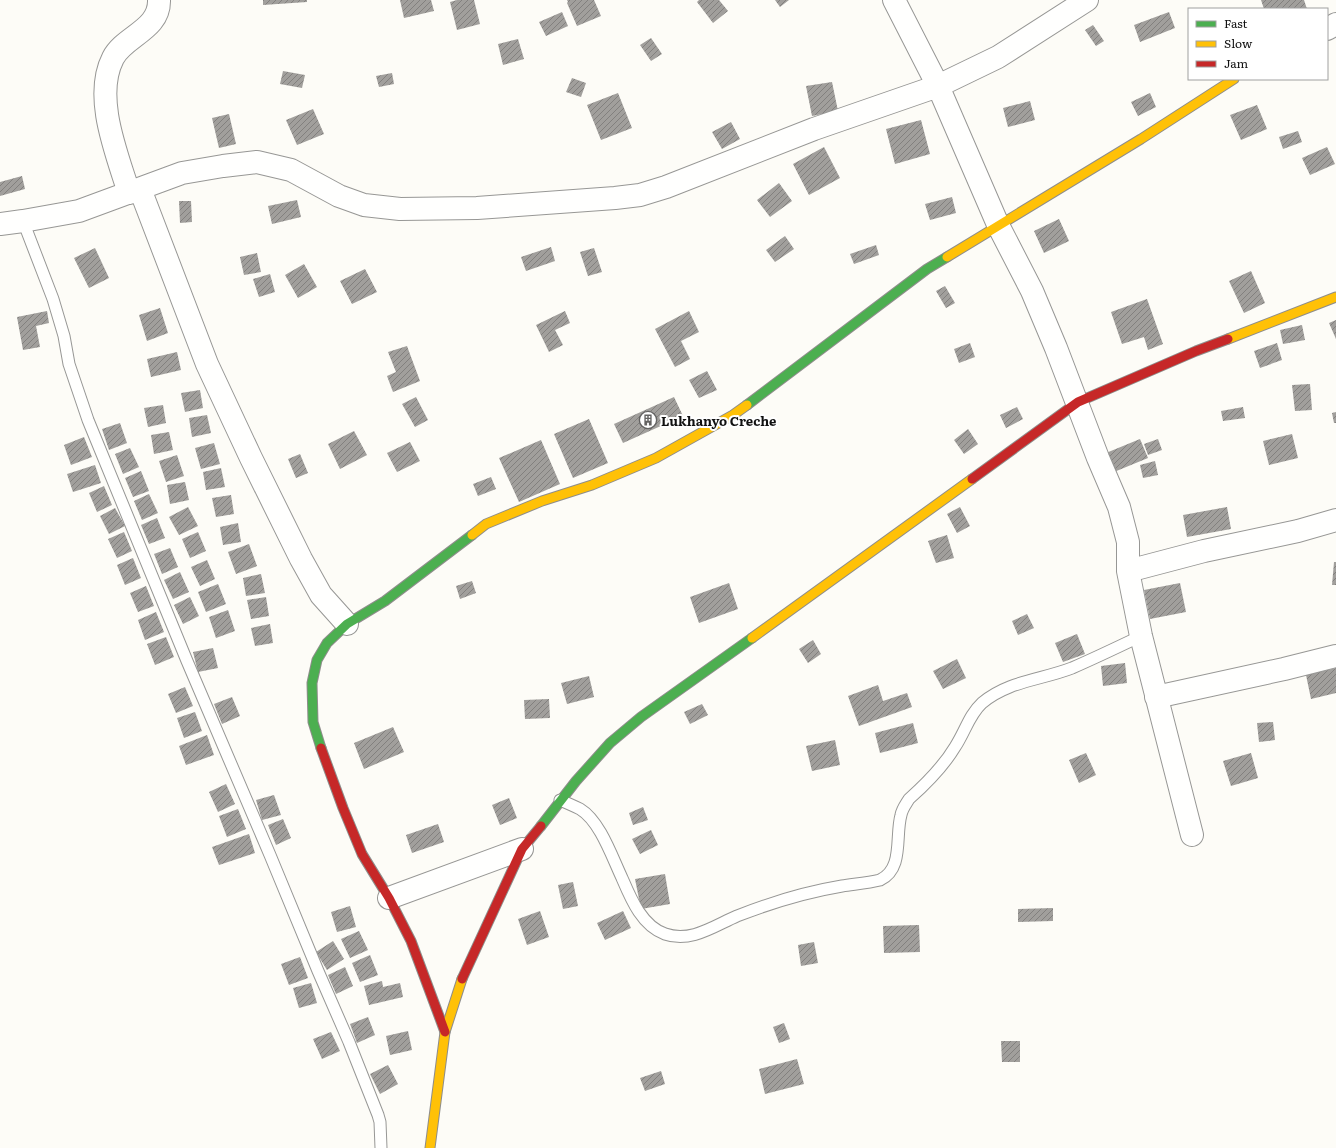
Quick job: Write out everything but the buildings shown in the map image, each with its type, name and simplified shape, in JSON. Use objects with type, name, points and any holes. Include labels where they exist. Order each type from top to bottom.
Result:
[{"type":"street","points":[[159,0],[155,17],[147,28],[128,41],[113,58],[106,79],[104,99],[110,127],[135,191],[208,364],[251,458],[301,559],[321,595],[347,624]]},
{"type":"street","points":[[894,0],[938,86],[999,227],[1032,291],[1119,507],[1128,542],[1128,571],[1140,636],[1192,835]]},
{"type":"street","points":[[0,224],[79,211],[182,173],[258,162],[291,170],[339,196],[364,205],[400,209],[477,208],[640,195],[666,187],[814,128],[938,86],[998,57],[1087,0]]},
{"type":"street","points":[[445,1032],[411,941],[389,898],[362,854],[337,793],[313,722],[312,683],[317,660],[327,643],[347,624],[385,601],[486,524],[542,501],[592,485],[656,458],[733,415],[927,269],[962,247],[999,227],[1232,80]]},
{"type":"street","points":[[430,1148],[445,1032],[461,981],[522,849],[560,800],[610,744],[641,717],[721,662],[1078,402],[1196,351],[1336,297]]},
{"type":"street","points":[[1128,571],[1204,551],[1298,531],[1336,520]]},
{"type":"street","points":[[1156,697],[1336,656]]},
{"type":"street","points":[[389,898],[522,849]]},
{"type":"lane","points":[[23,221],[53,299],[64,336],[69,364],[88,420],[190,668],[349,1042],[378,1115],[380,1122],[381,1148]]},
{"type":"lane","points":[[560,800],[581,810],[597,826],[626,889],[638,911],[647,923],[657,931],[666,935],[692,936],[737,916],[781,900],[840,886],[886,878],[893,868],[898,845],[901,815],[905,805],[944,763],[957,745],[972,714],[981,704],[991,696],[1006,688],[1070,668],[1140,636]]},
{"type":"traffic: fast","points":[[747,405],[927,269],[947,257]]},
{"type":"traffic: fast","points":[[321,748],[313,722],[312,683],[317,660],[327,643],[347,624],[385,601],[472,535]]},
{"type":"traffic: fast","points":[[541,826],[576,781],[610,743],[641,717],[752,638]]},
{"type":"traffic: slow","points":[[947,257],[1141,139],[1232,80]]},
{"type":"traffic: slow","points":[[1228,339],[1336,297]]},
{"type":"traffic: slow","points":[[472,535],[486,524],[542,501],[592,485],[656,458],[733,415],[747,405]]},
{"type":"traffic: slow","points":[[752,638],[972,479]]},
{"type":"traffic: slow","points":[[430,1148],[445,1032],[462,979]]},
{"type":"traffic: jam","points":[[972,479],[1078,402],[1196,351],[1228,339]]},
{"type":"traffic: jam","points":[[321,748],[362,854],[389,898],[411,941],[445,1032]]},
{"type":"traffic: jam","points":[[462,979],[522,849],[541,826]]},
{"type":"place","name":"Lukhanyo Creche","points":[[648,420]]}]
